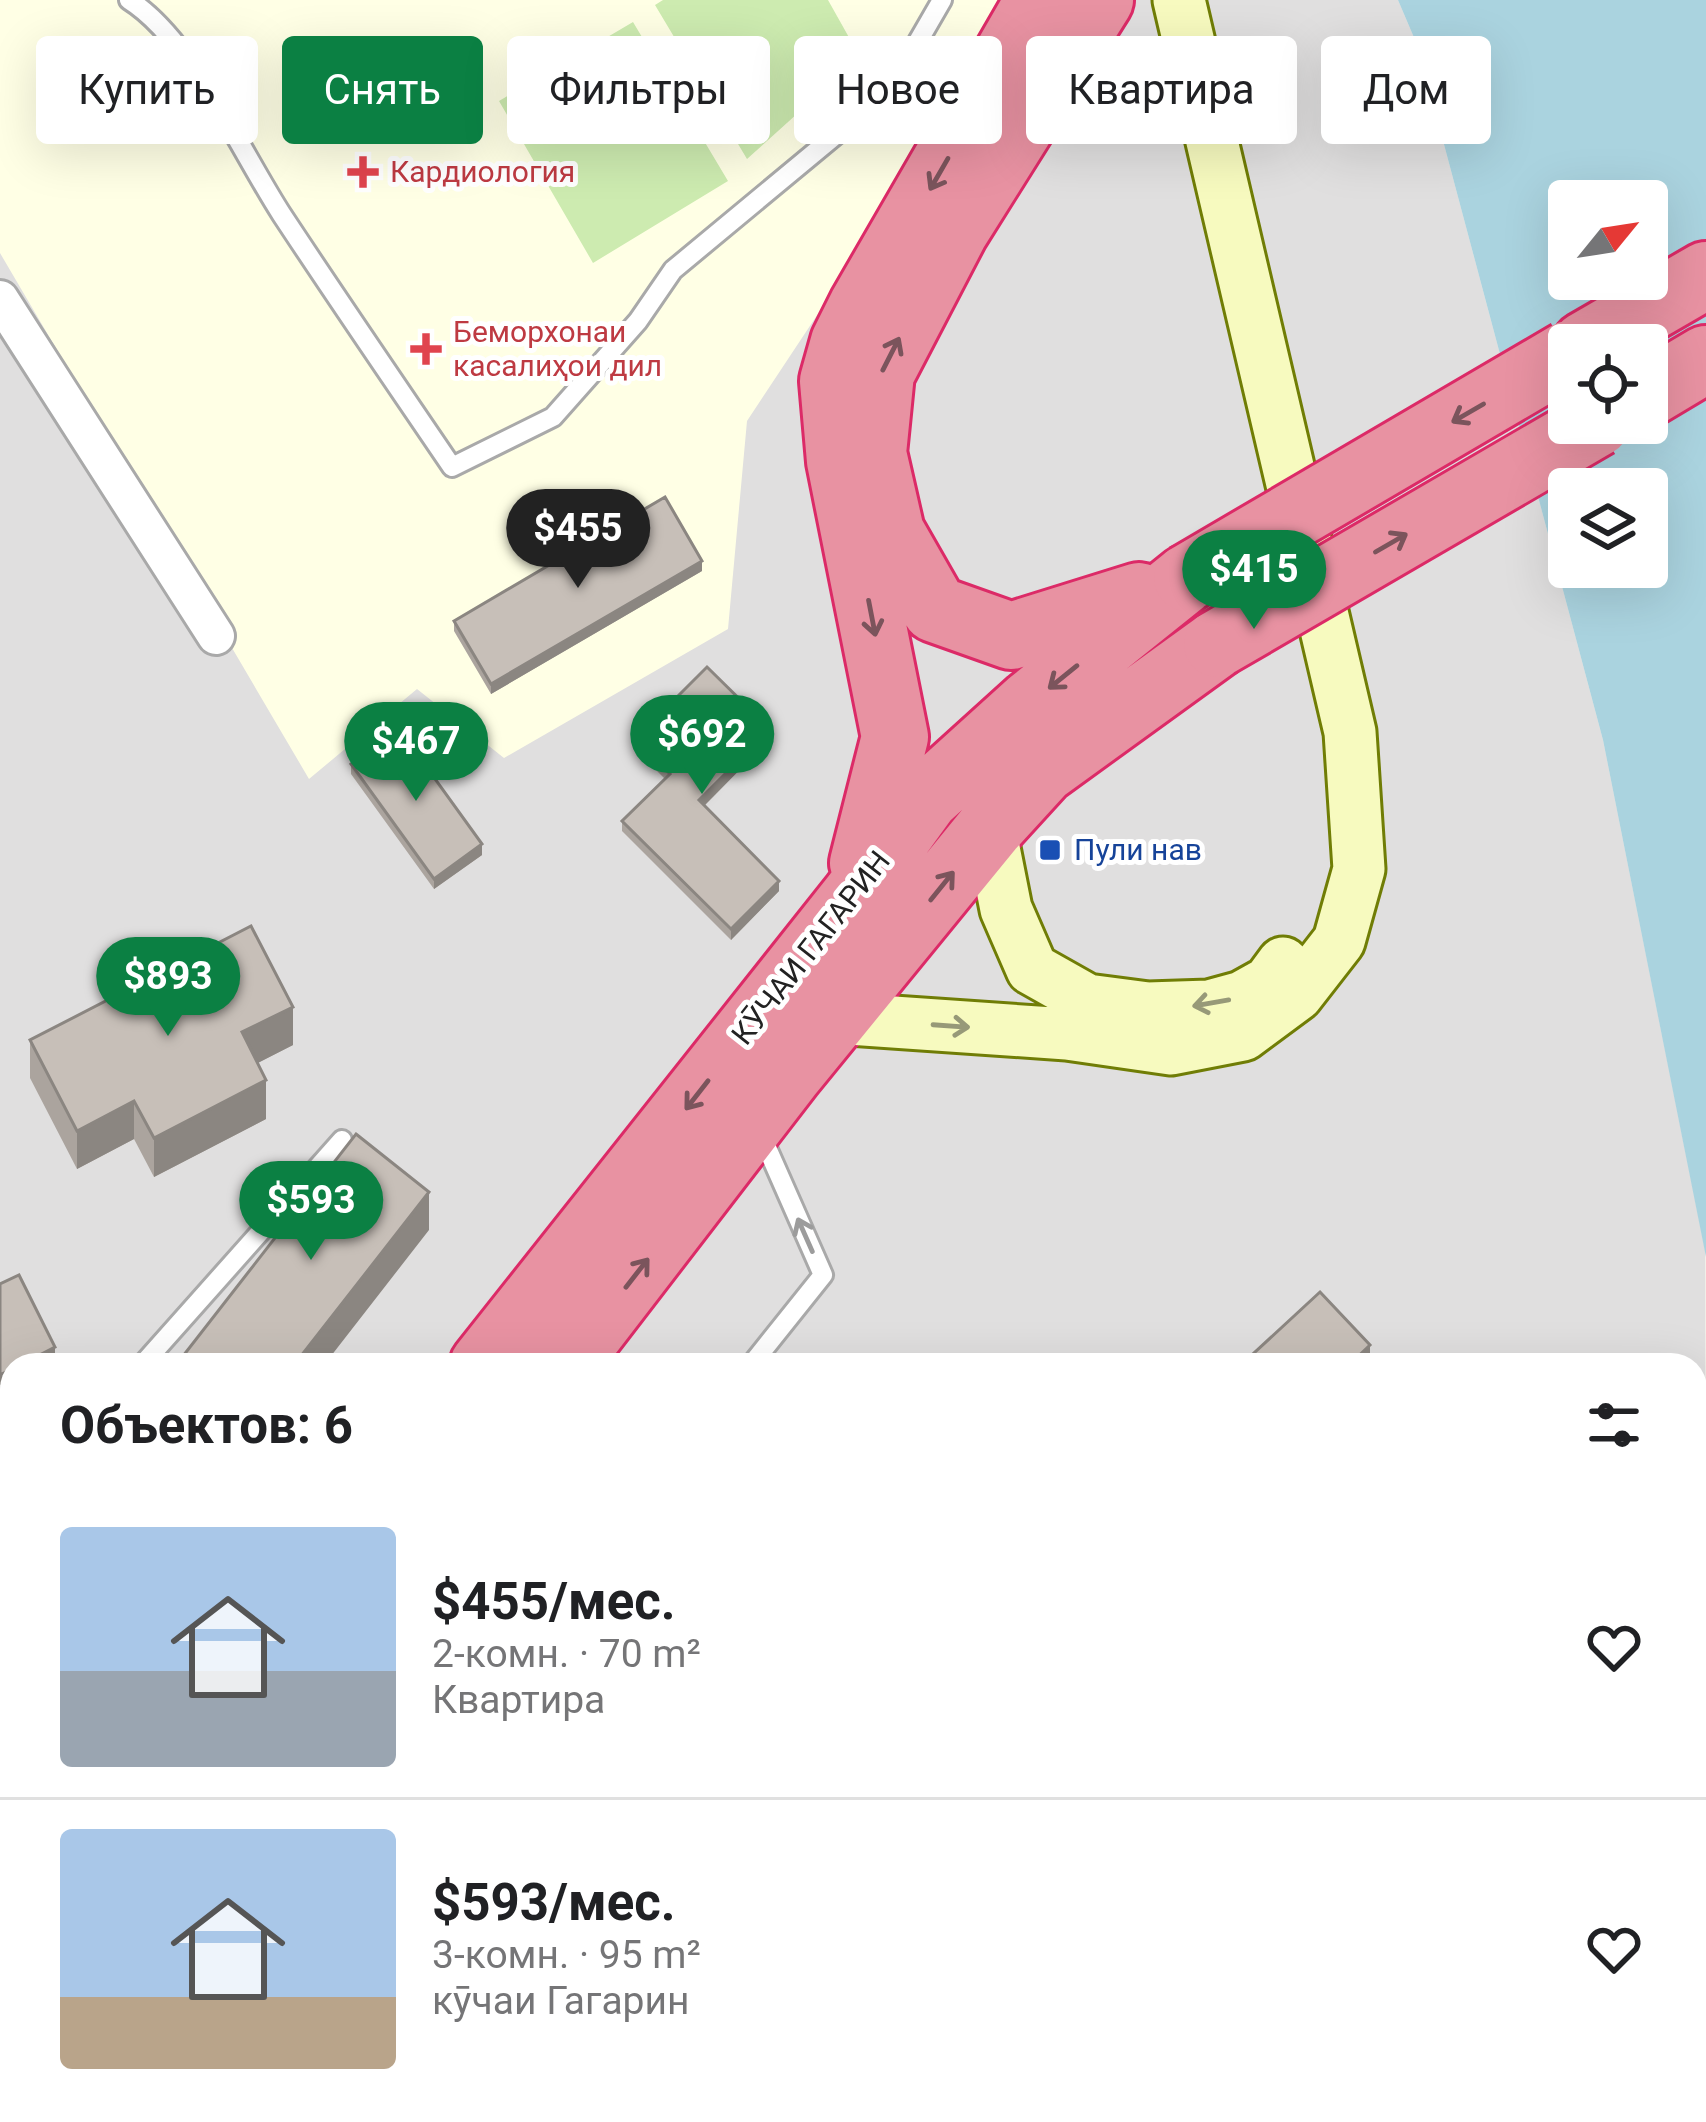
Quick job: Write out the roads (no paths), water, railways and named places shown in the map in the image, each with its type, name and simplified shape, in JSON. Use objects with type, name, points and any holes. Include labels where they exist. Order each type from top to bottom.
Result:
[{"type":"highway","points":[[855,896],[896,737],[840,461],[833,381],[844,342],[862,306],[1039,0]]},
{"type":"highway","points":[[1100,0],[955,232],[881,373],[873,453],[891,532],[935,609],[1011,636],[1106,609],[1187,578],[1548,366]]},
{"type":"highway","points":[[1621,324],[1706,275]]},
{"type":"highway","points":[[1668,382],[1706,359]]},
{"type":"highway","points":[[574,1353],[835,1018],[1043,770],[1217,644],[1561,444]]},
{"type":"highway","name":"КӮЧАИ ГАГАРИН","points":[[493,1353],[855,896],[926,798],[1030,703],[1187,578]]},
{"type":"main road","points":[[990,828],[1006,909],[1032,969],[1087,1000],[1148,1008],[1210,1006],[1269,982],[1313,923],[1328,865],[1324,742],[1200,196],[1143,0]]},
{"type":"main road","points":[[835,1018],[1067,1034],[1171,1049],[1243,1035],[1297,995],[1339,941],[1360,869],[1350,732],[1179,0]]},
{"type":"street","points":[[0,299],[216,636]]},
{"type":"lane","points":[[129,0],[150,14],[185,58],[280,213],[452,467],[553,418],[638,321],[674,270],[890,89],[942,0]]},
{"type":"lane","points":[[761,1353],[823,1276],[772,1098]]},
{"type":"lane","points":[[153,1353],[342,1140]]},
{"type":"water","points":[[1398,0],[1706,0],[1706,1257],[1603,740],[1562,588],[1668,588],[1668,468],[1548,468],[1548,534],[1444,144],[1491,144],[1491,36],[1413,36]]},
{"type":"place","name":"Кардиология","points":[[363,172]]},
{"type":"place","name":"Беморхонаи касалиҳои дил","points":[[426,349]]},
{"type":"place","name":"Пули нав","points":[[1050,850]]}]
